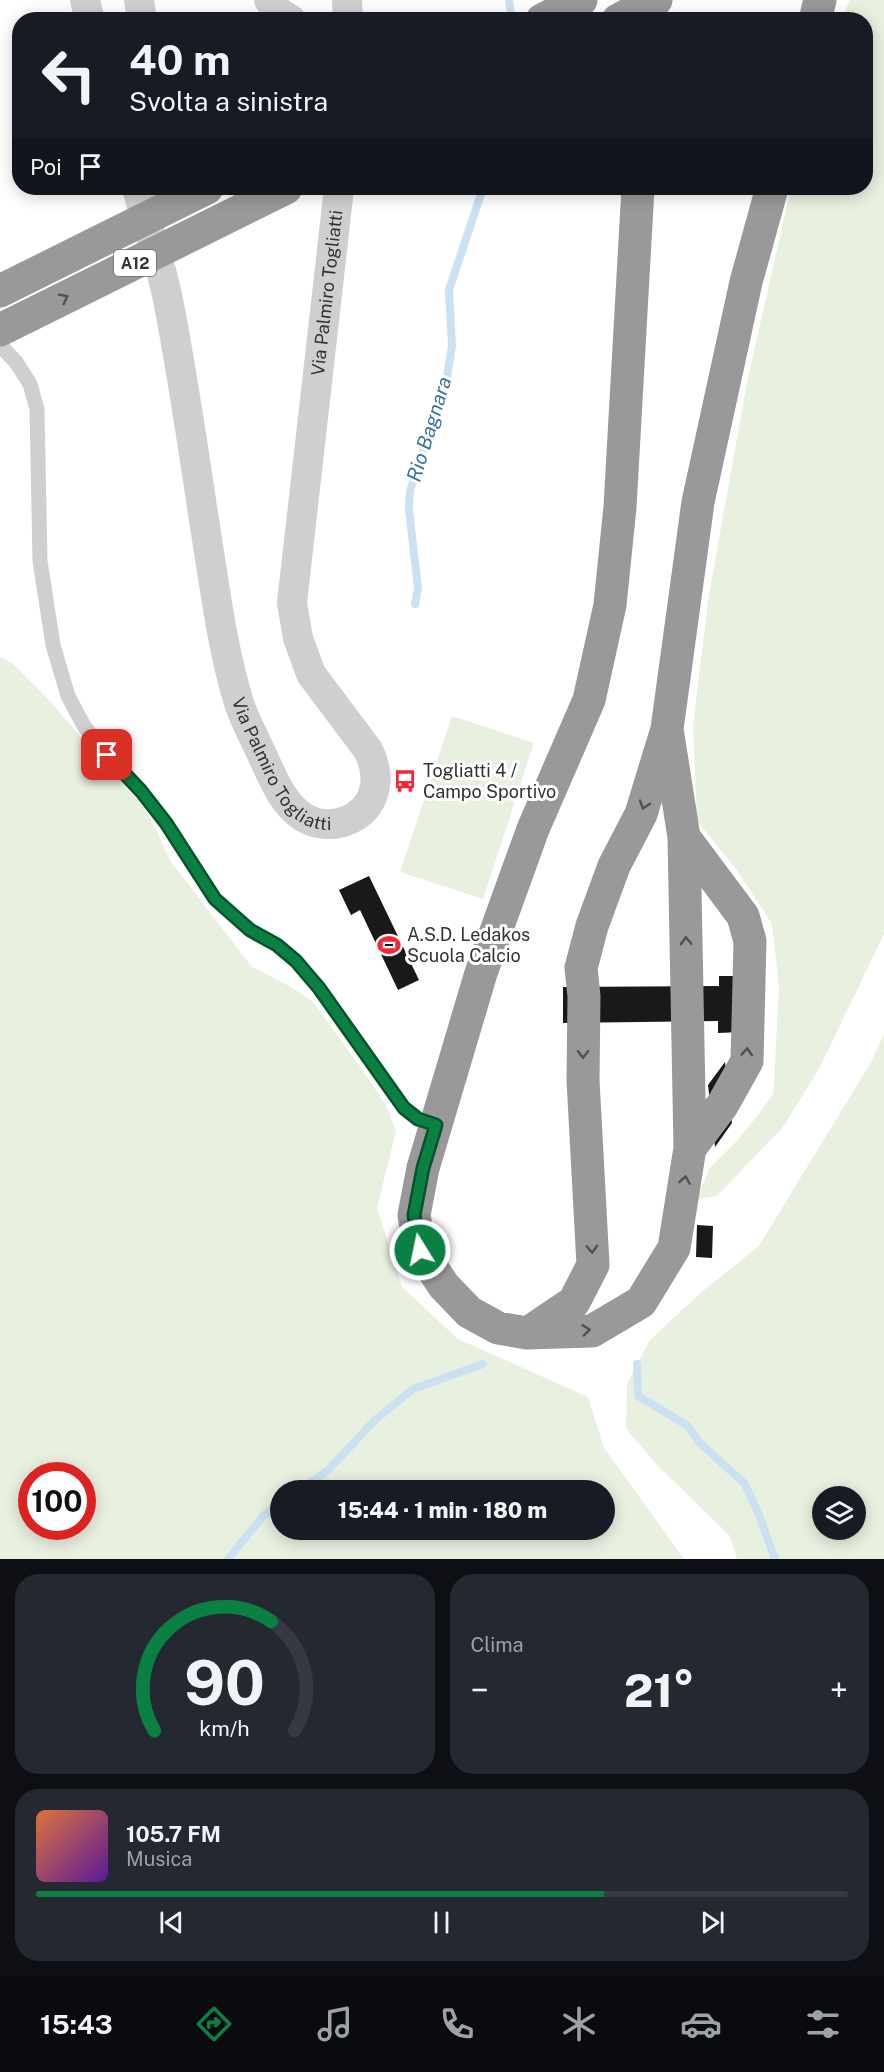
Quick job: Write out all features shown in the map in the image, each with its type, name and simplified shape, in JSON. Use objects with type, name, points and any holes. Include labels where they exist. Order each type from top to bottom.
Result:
[{"type":"highway","points":[[558,12],[581,0]]},
{"type":"highway","points":[[634,12],[657,0]]},
{"type":"highway","name":"A12","points":[[0,291],[193,195]]},
{"type":"highway","name":"A12","points":[[4,333],[272,195]]},
{"type":"highway","points":[[638,195],[620,507],[608,615],[589,700],[533,829],[481,972],[423,1168],[414,1215],[420,1250],[444,1286],[469,1312],[498,1328],[527,1333],[592,1331],[641,1302],[674,1248],[690,1148],[684,837],[667,729]]},
{"type":"highway","points":[[527,1333],[574,1302],[592,1265],[583,1080],[584,996],[581,968],[592,926],[614,866],[641,814],[667,729],[698,502],[746,282],[770,195]]},
{"type":"highway","points":[[684,837],[743,916],[750,941],[747,1061],[723,1104],[690,1148]]},
{"type":"street","points":[[269,0],[279,12]]},
{"type":"street","points":[[138,195],[169,303]]},
{"type":"street","points":[[165,195],[169,303]]},
{"type":"street","name":"Via Palmiro Togliatti","points":[[169,303],[221,627],[240,704],[274,781],[284,798],[305,818],[326,825],[338,824],[361,813],[368,806],[374,795],[376,771],[374,761],[311,674],[298,638],[292,603],[338,195]]},
{"type":"lane","points":[[4,333],[16,362],[30,384],[37,409],[40,561],[46,607],[53,645],[68,696],[84,726],[166,823],[215,899],[250,930],[277,945],[296,961],[319,988],[404,1108],[418,1119],[436,1125]]},
{"type":"green space","points":[[850,0],[884,0],[884,934],[819,1069],[783,1127],[717,1196],[697,1199],[709,1169],[735,1143],[773,1094],[779,987],[772,924],[736,869],[697,821],[693,725],[709,594],[748,377],[789,195],[873,195],[873,12],[844,12]]},
{"type":"green space","points":[[0,657],[13,664],[48,699],[148,813],[171,862],[252,967],[293,988],[313,1002],[386,1105],[396,1131],[377,1208],[402,1287],[458,1339],[588,1397],[604,1448],[684,1559],[0,1559]]},
{"type":"green space","points":[[452,716],[534,743],[483,899],[400,872]]},
{"type":"green space","points":[[884,1034],[884,1559],[737,1559],[730,1536],[660,1468],[626,1429],[627,1383],[650,1340],[699,1294],[759,1246],[871,1062]]},
{"type":"building","name":"A.S.D. Ledakos Scuola Calcio","points":[[369,876],[419,980],[398,990],[360,910],[351,915],[339,890]]},
{"type":"building","points":[[719,976],[741,976],[741,1032],[718,1033],[718,1021],[563,1023],[563,987],[719,986]]},
{"type":"building","points":[[725,1062],[732,1123],[715,1147],[708,1085]]},
{"type":"building","points":[[697,1225],[713,1226],[712,1258],[696,1257]]},
{"type":"waterway","name":"Rio Bagnara","points":[[509,0],[511,12]]},
{"type":"waterway","name":"Rio Bagnara","points":[[415,604],[418,588],[409,510],[410,491],[424,447],[437,418],[445,389],[452,346],[449,290],[481,195]]},
{"type":"waterway","points":[[314,1480],[328,1470],[375,1420],[413,1389],[483,1364]]},
{"type":"waterway","name":"Rio Bagnara","points":[[637,1364],[638,1396],[688,1426],[699,1442],[745,1484],[775,1559]]},
{"type":"waterway","points":[[228,1559],[270,1511]]},
{"type":"place","name":"Togliatti 4 / Campo Sportivo","points":[[405,781]]},
{"type":"place","name":"A.S.D. Ledakos Scuola Calcio","points":[[389,945]]},
{"type":"route","points":[[107,755],[141,791],[166,823],[215,899],[250,930],[277,945],[296,961],[319,988],[404,1108],[418,1119],[436,1125],[423,1168],[414,1215],[420,1250]]}]
